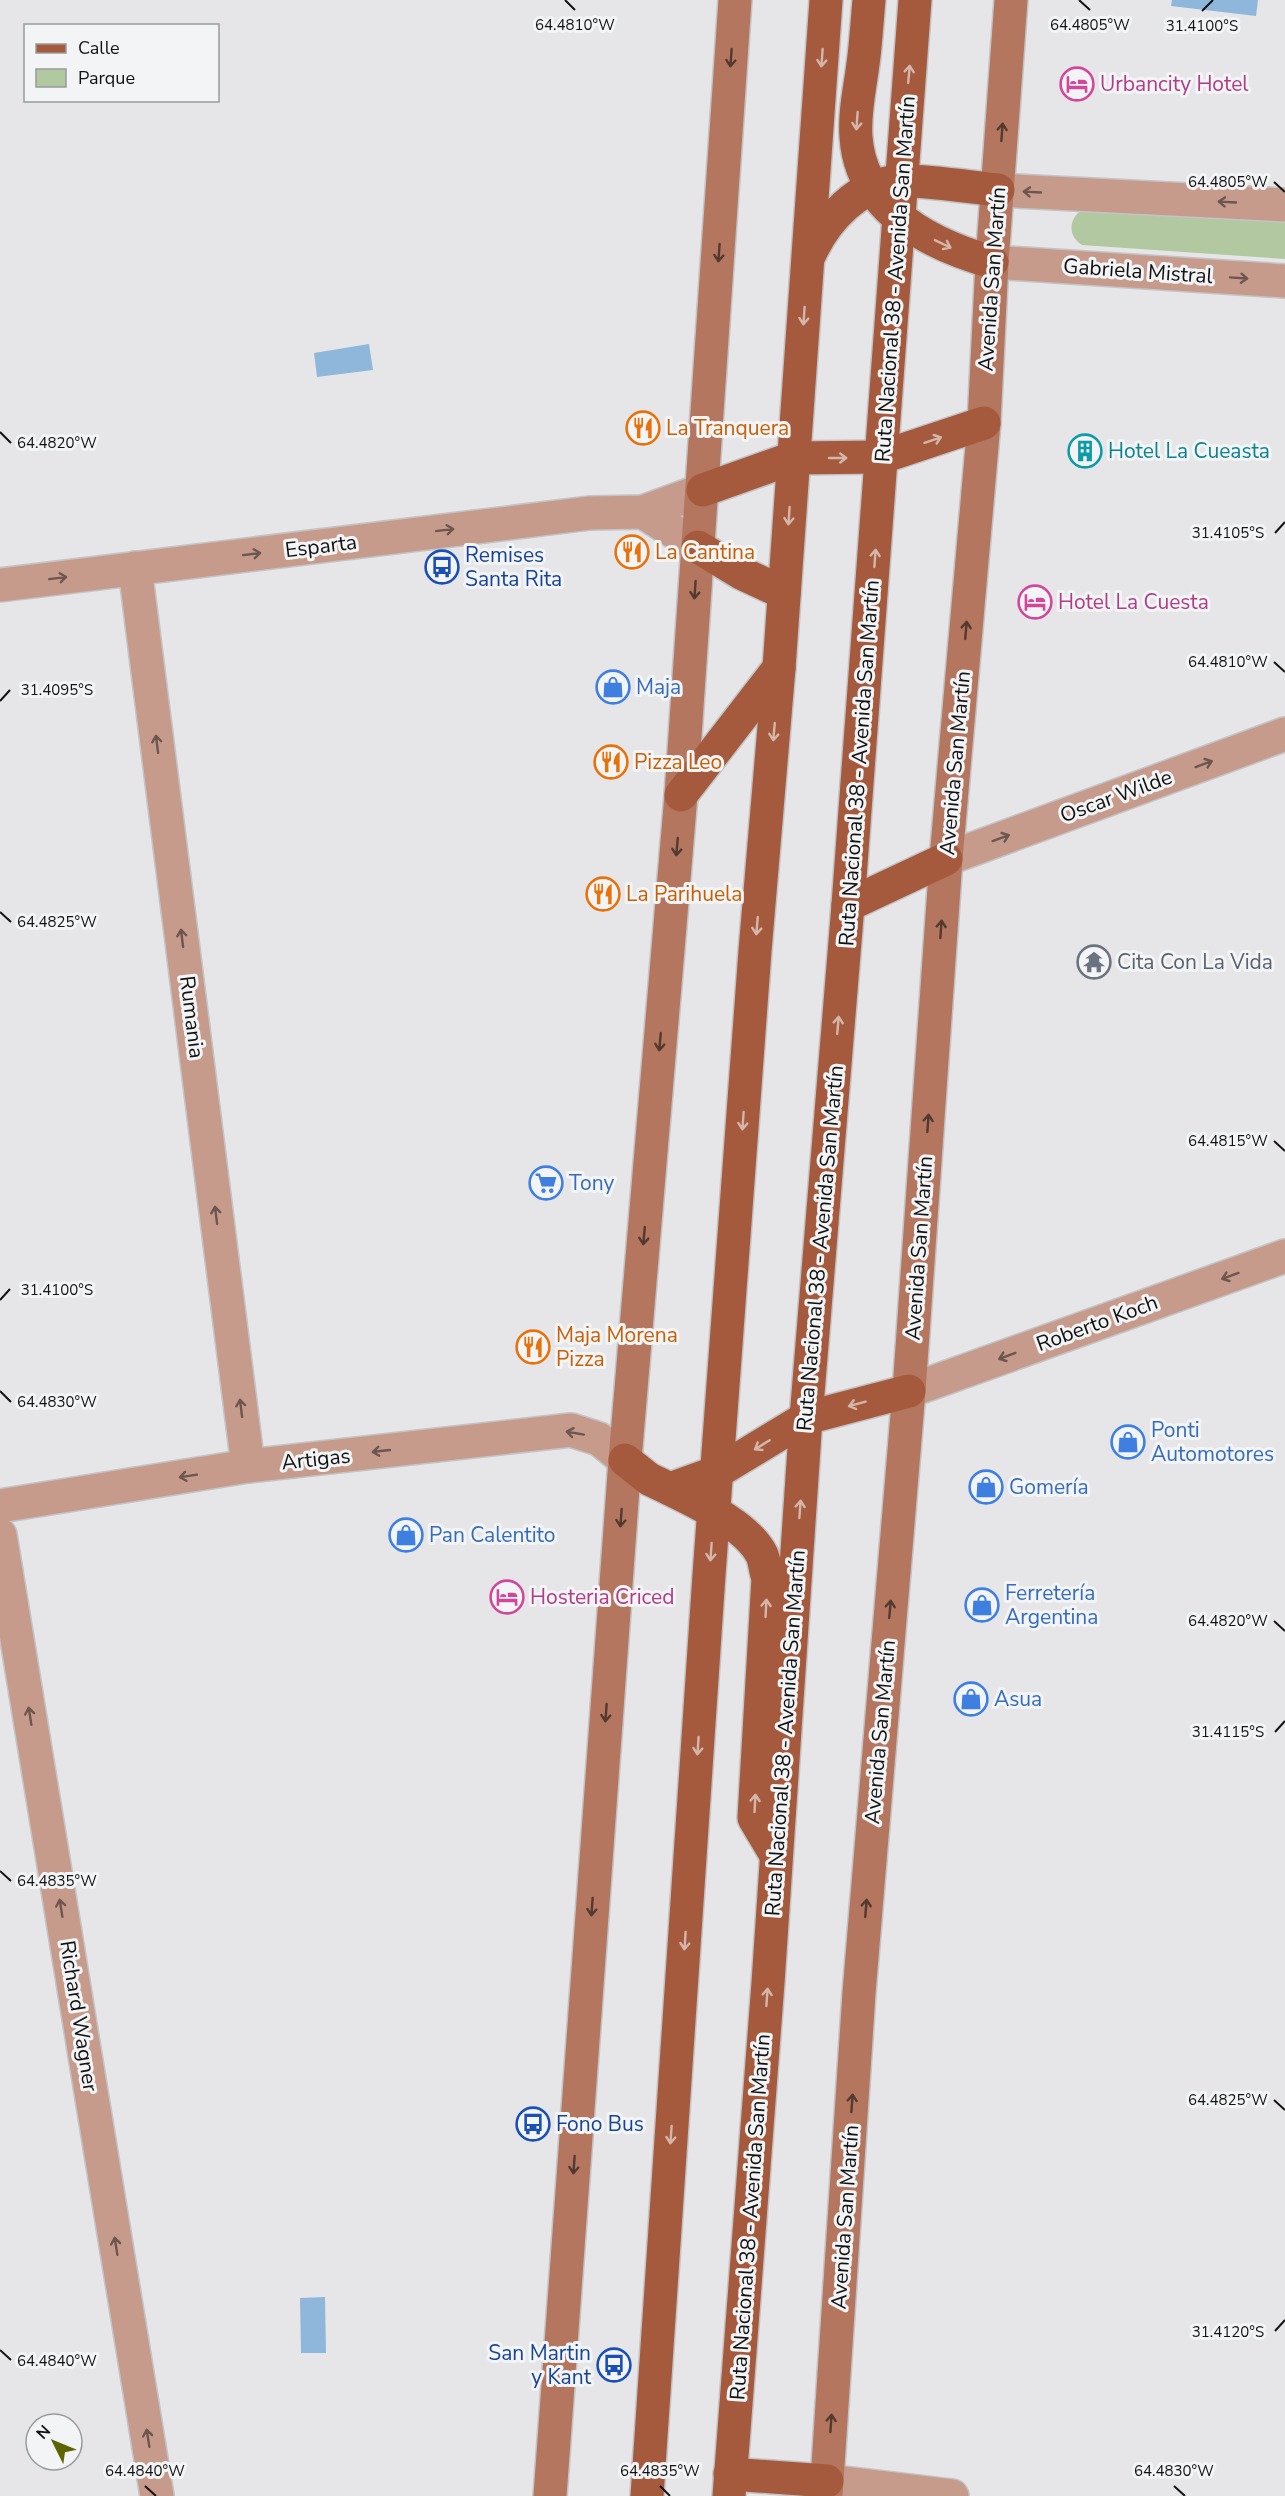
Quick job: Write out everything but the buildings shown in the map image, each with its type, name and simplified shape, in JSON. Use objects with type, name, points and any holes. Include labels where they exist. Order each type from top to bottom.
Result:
[{"type":"main road","points":[[550,2496],[625,1460],[681,795],[735,0]]},
{"type":"main road","points":[[647,2496],[714,1512],[755,951],[780,668],[826,0]]},
{"type":"main road","points":[[868,0],[855,136],[864,177],[886,185],[998,190]]},
{"type":"main road","name":"Ruta Nacional 38 - Avenida San Martín","points":[[729,2485],[806,1418],[882,457],[898,216],[886,185],[915,0]]},
{"type":"main road","name":"Avenida San Martín","points":[[827,2489],[859,1993],[909,1391],[946,859],[984,423],[992,262],[1011,0]]},
{"type":"main road","points":[[808,258],[818,236],[846,205],[886,185]]},
{"type":"main road","points":[[898,216],[943,244],[992,262]]},
{"type":"main road","points":[[703,490],[794,458],[882,457],[984,423]]},
{"type":"main road","points":[[698,547],[741,573],[784,593]]},
{"type":"main road","points":[[681,795],[780,668]]},
{"type":"main road","points":[[848,905],[946,859]]},
{"type":"main road","points":[[670,1489],[717,1472],[806,1418],[909,1391]]},
{"type":"main road","points":[[625,1460],[649,1479],[714,1512],[740,1531],[755,1545],[763,1557],[768,1578],[754,1818],[776,1855]]},
{"type":"main road","points":[[729,2485],[827,2489]]},
{"type":"street","points":[[998,190],[1285,205]]},
{"type":"street","name":"Gabriela Mistral","points":[[992,262],[1285,281]]},
{"type":"street","name":"Esparta","points":[[0,585],[590,513],[643,512],[703,490]]},
{"type":"street","points":[[643,512],[698,547]]},
{"type":"street","name":"Rumania","points":[[135,568],[248,1466]]},
{"type":"street","name":"Oscar Wilde","points":[[946,859],[1285,734]]},
{"type":"street","name":"Roberto Koch","points":[[909,1391],[1285,1256]]},
{"type":"street","name":"Artigas","points":[[0,1506],[248,1466],[571,1430],[599,1439],[625,1460]]},
{"type":"street","name":"Richard Wagner","points":[[0,1535],[157,2496]]},
{"type":"street","points":[[827,2489],[952,2496]]},
{"type":"green space","points":[[1086,208],[1285,221],[1285,259],[1082,245],[1073,236],[1072,225],[1076,215]]},
{"type":"water","points":[[1172,0],[1258,0],[1256,16],[1171,6]]},
{"type":"water","points":[[369,344],[373,370],[317,377],[314,353]]},
{"type":"water","points":[[325,2297],[326,2353],[301,2353],[300,2298]]},
{"type":"place","name":"Urbancity Hotel","points":[[1077,84]]},
{"type":"place","name":"La Tranquera","points":[[643,428]]},
{"type":"place","name":"Hotel La Cueasta","points":[[1085,451]]},
{"type":"place","name":"La Cantina","points":[[632,552]]},
{"type":"place","name":"Remises Santa Rita","points":[[442,567]]},
{"type":"place","name":"Hotel La Cuesta","points":[[1035,602]]},
{"type":"place","name":"Maja","points":[[613,687]]},
{"type":"place","name":"Pizza Leo","points":[[611,762]]},
{"type":"place","name":"La Parihuela","points":[[603,894]]},
{"type":"place","name":"Cita Con La Vida","points":[[1094,962]]},
{"type":"place","name":"Tony","points":[[546,1183]]},
{"type":"place","name":"Maja Morena Pizza","points":[[533,1347]]},
{"type":"place","name":"Ponti Automotores","points":[[1128,1442]]},
{"type":"place","name":"Gomería","points":[[986,1487]]},
{"type":"place","name":"Pan Calentito","points":[[406,1535]]},
{"type":"place","name":"Hosteria Criced","points":[[507,1597]]},
{"type":"place","name":"Ferretería Argentina","points":[[982,1605]]},
{"type":"place","name":"Asua","points":[[971,1699]]},
{"type":"place","name":"Fono Bus","points":[[533,2124]]},
{"type":"place","name":"San Martin y Kant","points":[[614,2365]]}]
